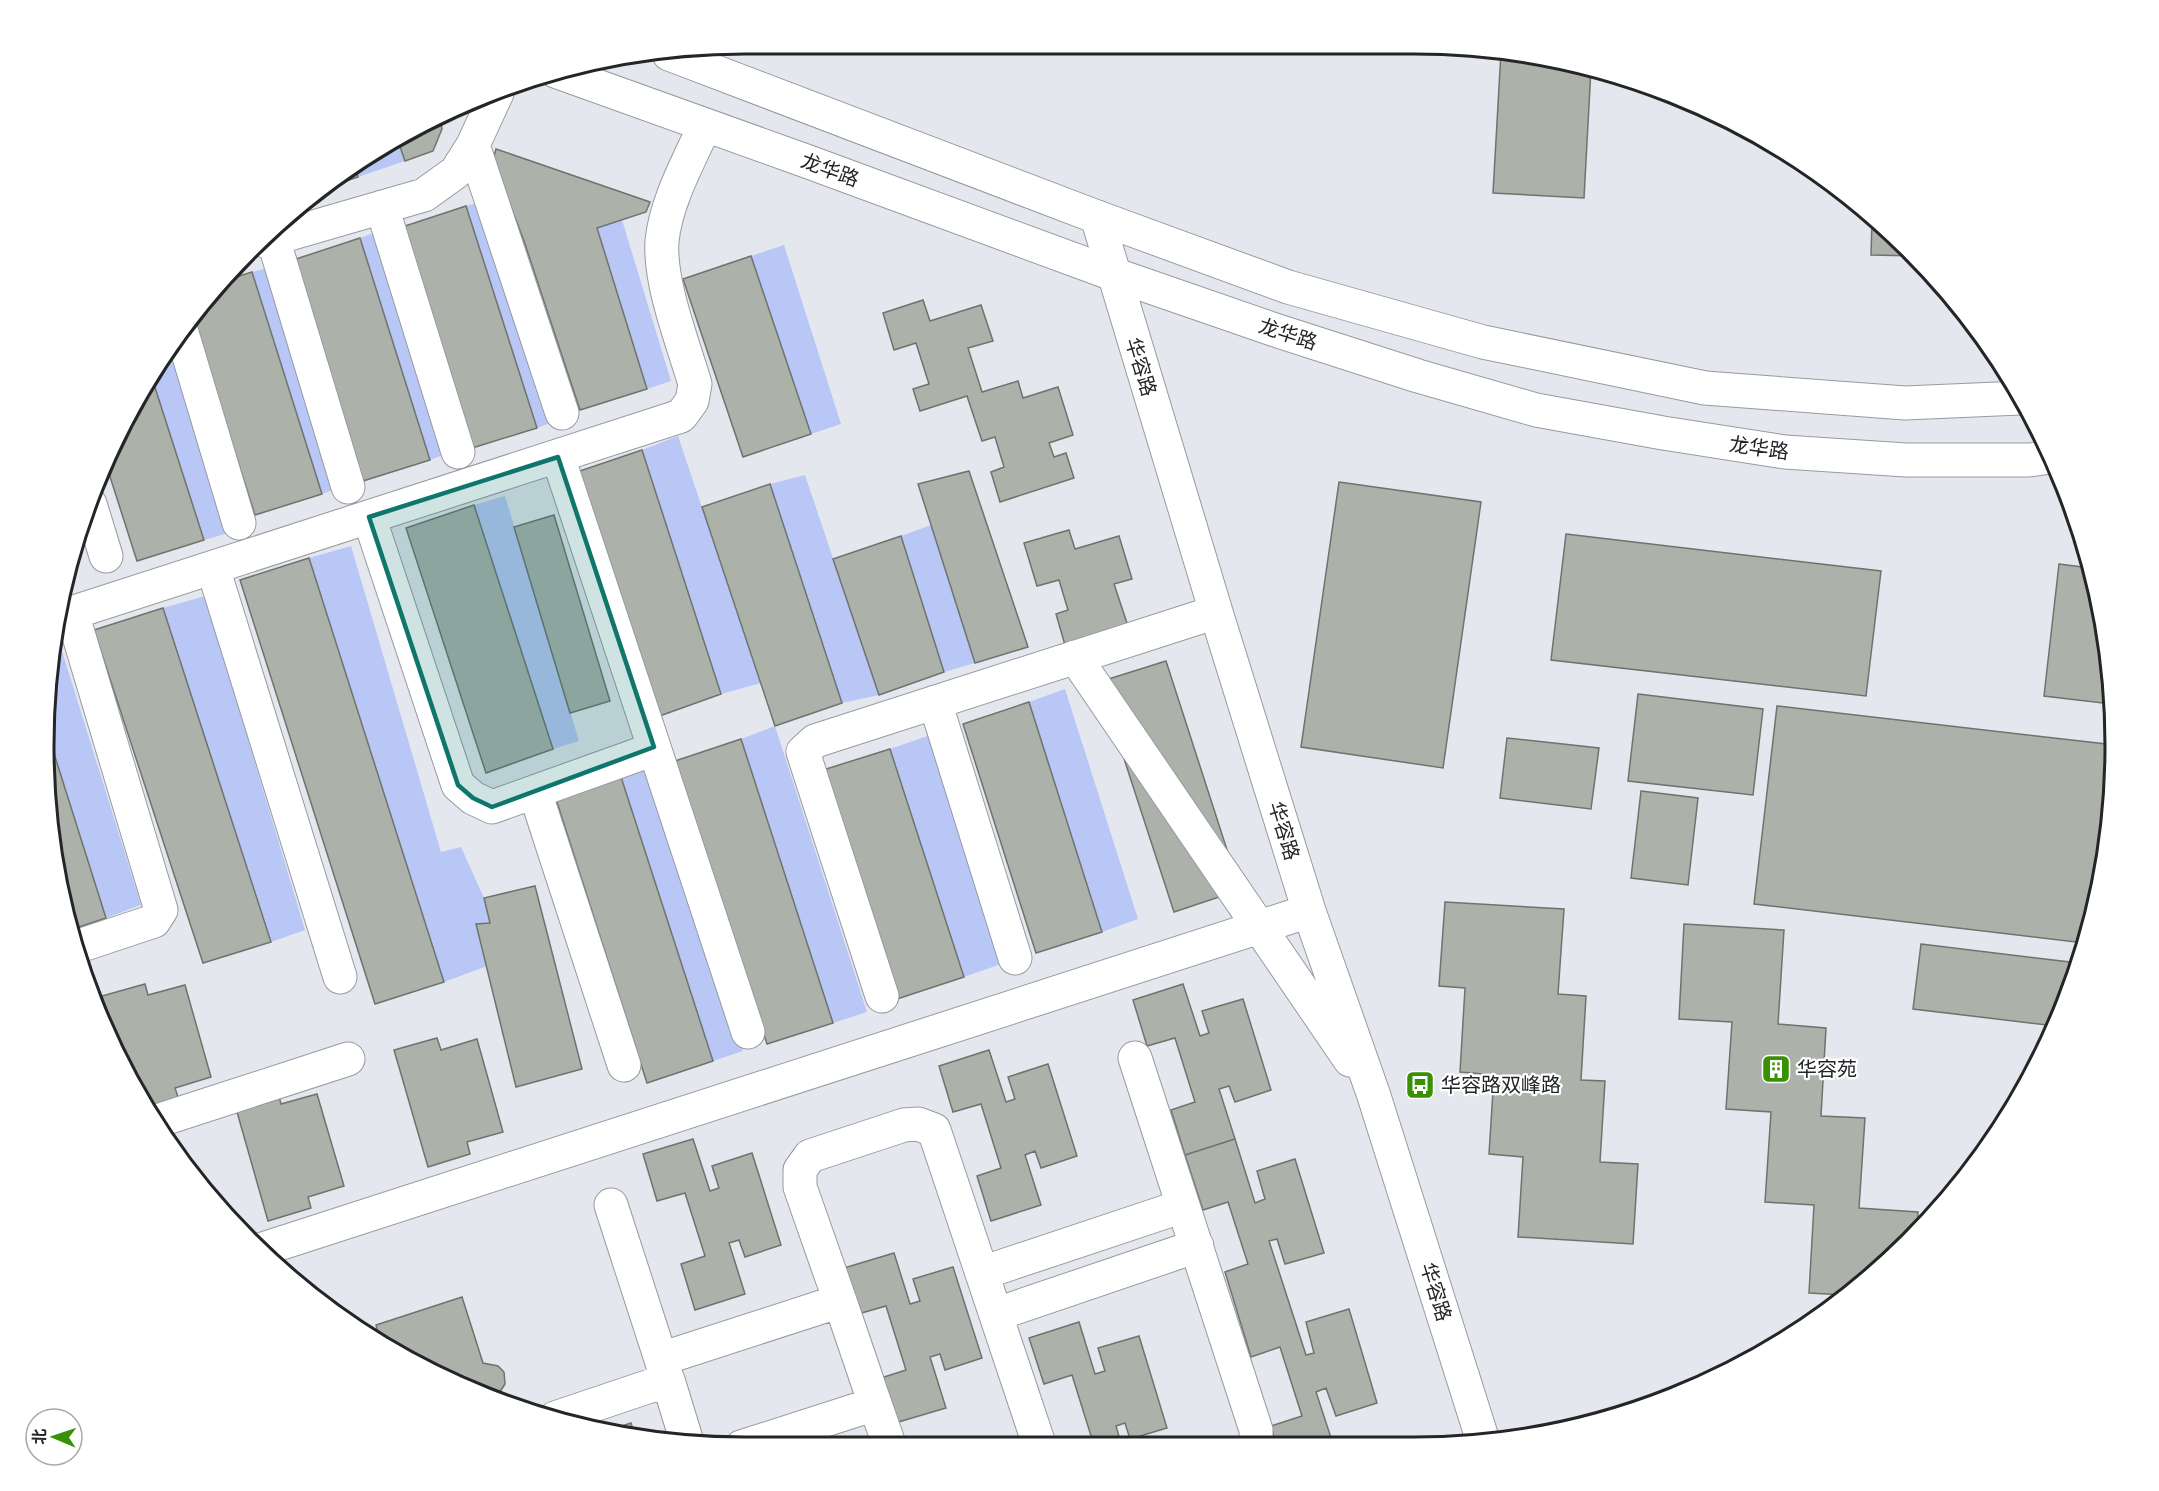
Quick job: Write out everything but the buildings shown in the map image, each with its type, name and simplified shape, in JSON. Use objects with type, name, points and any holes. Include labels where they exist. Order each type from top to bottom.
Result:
[{"type":"street","points":[[678,57],[1097,218],[1288,287],[1472,339],[1704,388],[1905,403],[2011,398]]},
{"type":"street","name":"龙华路","points":[[571,77],[1113,274],[1272,329],[1418,376],[1548,412],[1785,452],[1906,459],[2042,458]]},
{"type":"street","points":[[280,235],[424,195],[456,172],[473,145],[493,103]]},
{"type":"street","points":[[66,615],[681,416],[692,401],[695,384],[663,272],[662,240],[674,198],[705,125]]},
{"type":"street","points":[[473,145],[562,413]]},
{"type":"street","points":[[382,207],[458,452]]},
{"type":"street","name":"华容路","points":[[1097,218],[1216,612],[1310,911],[1374,1096],[1481,1434]]},
{"type":"street","points":[[272,243],[348,487]]},
{"type":"street","points":[[185,342],[239,523]]},
{"type":"street","points":[[558,456],[748,1032]]},
{"type":"street","points":[[94,516],[106,556]]},
{"type":"street","points":[[369,517],[458,785],[472,798],[492,807],[654,747]]},
{"type":"street","points":[[213,568],[340,977]]},
{"type":"street","points":[[882,996],[803,752],[815,741],[1216,612]]},
{"type":"street","points":[[66,616],[161,910],[154,921],[84,944]]},
{"type":"street","points":[[1075,657],[1374,1096]]},
{"type":"street","points":[[935,702],[1015,958]]},
{"type":"street","points":[[535,792],[624,1065]]},
{"type":"street","points":[[270,1247],[1310,911]]},
{"type":"street","points":[[164,1119],[348,1059]]},
{"type":"street","points":[[1135,1059],[1256,1430],[1256,1437]]},
{"type":"street","points":[[886,1437],[800,1187],[800,1170],[810,1156],[904,1125],[918,1124],[934,1130],[1036,1437]]},
{"type":"street","points":[[611,1204],[685,1434]]},
{"type":"street","points":[[982,1274],[1184,1206]]},
{"type":"street","points":[[997,1314],[1197,1246]]},
{"type":"street","points":[[566,1413],[664,1369],[840,1301]]},
{"type":"street","points":[[772,1437],[875,1404]]},
{"type":"highlighted area","points":[[558,457],[654,747],[492,807],[473,798],[458,785],[369,517]]},
{"type":"shaded area","points":[[400,147],[405,161],[358,177],[357,174],[361,171]]},
{"type":"shaded area","points":[[484,201],[556,421],[537,428],[466,206]]},
{"type":"shaded area","points":[[622,220],[671,381],[647,389],[597,228]]},
{"type":"shaded area","points":[[379,231],[448,453],[430,460],[360,238]]},
{"type":"shaded area","points":[[784,245],[841,424],[811,434],[751,256]]},
{"type":"shaded area","points":[[274,266],[341,487],[322,494],[252,272]]},
{"type":"shaded area","points":[[174,357],[228,533],[204,540],[155,387]]},
{"type":"shaded area","points":[[678,436],[761,683],[721,694],[642,450]]},
{"type":"shaded area","points":[[805,475],[879,695],[842,703],[770,484]]},
{"type":"shaded area","points":[[505,496],[579,741],[553,749],[474,505]]},
{"type":"shaded area","points":[[931,525],[975,663],[944,672],[901,536]]},
{"type":"shaded area","points":[[351,546],[441,852],[461,847],[484,898],[490,923],[477,924],[487,966],[444,982],[309,558]]},
{"type":"shaded area","points":[[205,596],[305,930],[271,942],[163,608]]},
{"type":"shaded area","points":[[61,648],[141,905],[106,918],[54,754],[55,700]]},
{"type":"shaded area","points":[[1065,689],[1138,919],[1102,932],[1029,702]]},
{"type":"shaded area","points":[[775,726],[867,1012],[833,1023],[741,739]]},
{"type":"shaded area","points":[[930,735],[1001,964],[964,977],[890,749]]},
{"type":"shaded area","points":[[653,769],[743,1051],[713,1061],[621,777]]},
{"type":"place","name":"华容苑","points":[[1776,1069]]},
{"type":"place","name":"华容路双峰路","points":[[1420,1085]]}]
